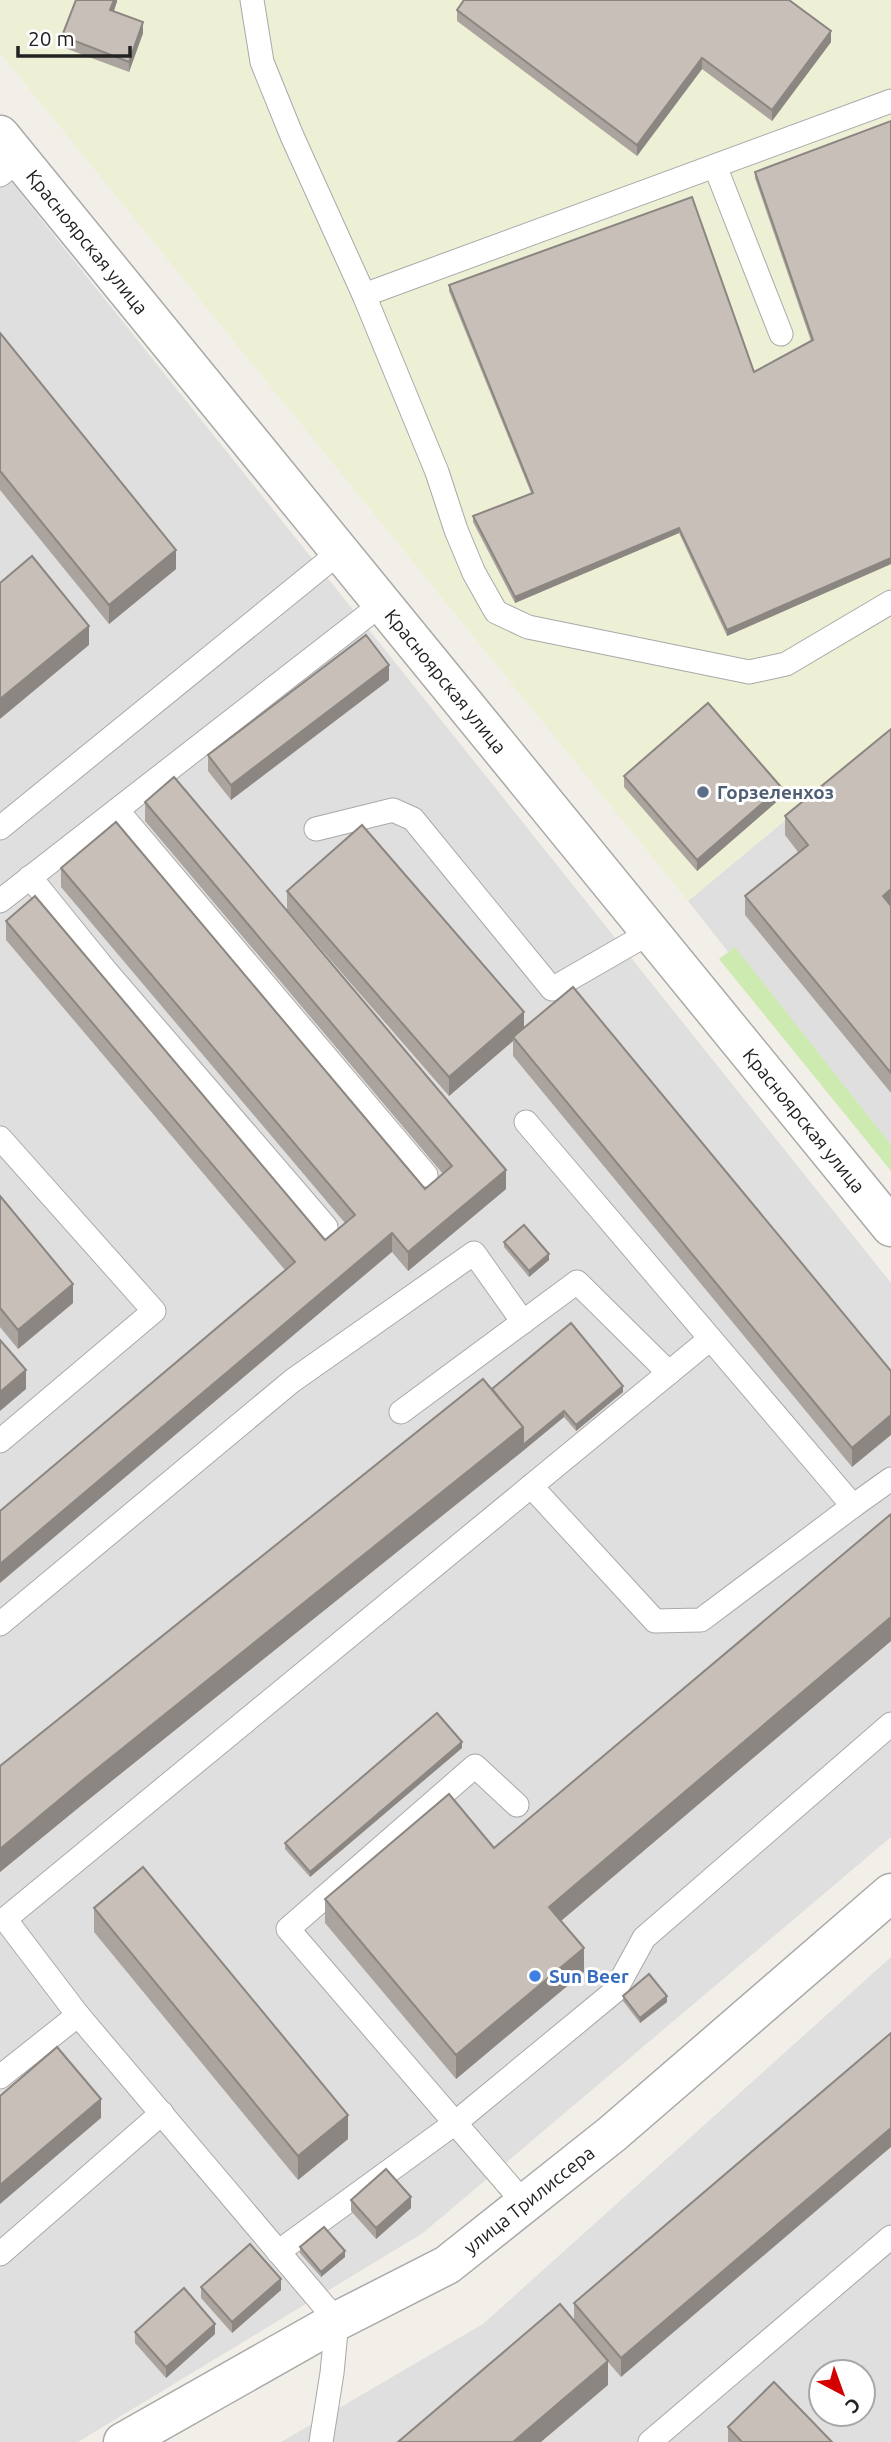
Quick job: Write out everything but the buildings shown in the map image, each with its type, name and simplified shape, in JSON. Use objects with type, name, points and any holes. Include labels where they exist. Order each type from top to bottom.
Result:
[{"type":"street","name":"Красноярская улица","points":[[7,156],[341,551],[891,1227]]},
{"type":"street","name":"улица Трилиссера","points":[[123,2442],[337,2321],[447,2265],[612,2134],[891,1893]]},
{"type":"lane","points":[[252,0],[262,62],[292,136],[364,295],[437,472],[456,530],[474,573],[496,612],[528,627],[749,672],[786,664],[891,602]]},
{"type":"lane","points":[[364,295],[891,101]]},
{"type":"lane","points":[[715,166],[780,334]]},
{"type":"lane","points":[[0,828],[341,551]]},
{"type":"lane","points":[[0,901],[383,603]]},
{"type":"lane","points":[[117,810],[426,1175]]},
{"type":"lane","points":[[316,829],[393,810],[413,819],[552,989],[651,932]]},
{"type":"lane","points":[[30,877],[106,971],[326,1227]]},
{"type":"lane","points":[[526,1122],[853,1506]]},
{"type":"lane","points":[[0,1138],[153,1311],[0,1441]]},
{"type":"lane","points":[[0,1624],[292,1381],[474,1253],[523,1322]]},
{"type":"lane","points":[[401,1412],[577,1282],[669,1373]]},
{"type":"lane","points":[[321,2442],[337,2321],[78,2015],[3,1921],[710,1339]]},
{"type":"lane","points":[[531,1486],[655,1621],[701,1620],[891,1479]]},
{"type":"lane","points":[[278,2252],[455,2123],[615,1991],[644,1938],[891,1724]]},
{"type":"lane","points":[[517,1804],[475,1766],[288,1929],[524,2203]]},
{"type":"lane","points":[[0,2077],[78,2015]]},
{"type":"lane","points":[[0,2254],[162,2113]]},
{"type":"lane","points":[[650,2442],[891,2237]]},
{"type":"shaded area","points":[[0,168],[891,1283],[891,1837],[423,2233],[78,2442],[0,2442]]},
{"type":"shaded area","points":[[891,732],[891,1159],[688,901]]},
{"type":"shaded area","points":[[891,1957],[891,2442],[281,2442],[483,2324]]},
{"type":"green space","name":"Горзеленхоз","points":[[0,0],[891,0],[891,732],[688,901],[0,53]]},
{"type":"green space","points":[[735,947],[891,1145],[891,1171],[719,959]]},
{"type":"place","name":"Горзеленхоз","points":[[703,792]]},
{"type":"place","name":"Sun Beer","points":[[535,1976]]}]
